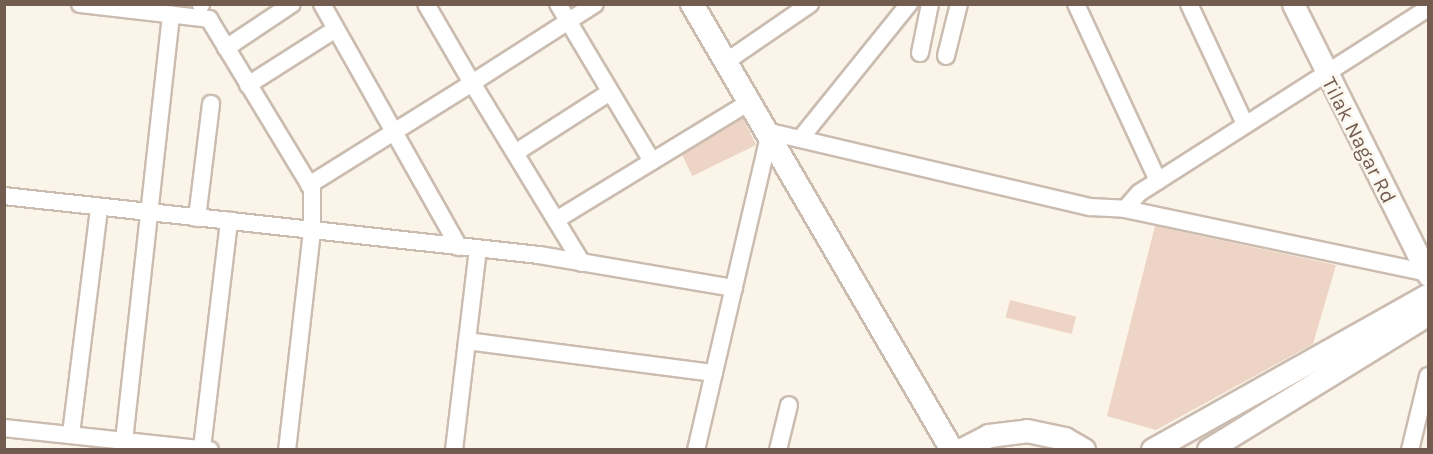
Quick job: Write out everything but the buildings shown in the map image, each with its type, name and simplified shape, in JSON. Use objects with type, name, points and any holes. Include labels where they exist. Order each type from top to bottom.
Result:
[{"type":"main road","points":[[693,4],[770,132],[952,450]]},
{"type":"main road","points":[[1153,450],[1428,293]]},
{"type":"main road","points":[[1209,450],[1428,293]]},
{"type":"main road","points":[[962,450],[989,436],[1027,431],[1065,439],[1084,450]]},
{"type":"street","points":[[80,4],[171,15],[203,8],[309,185],[312,231],[287,450]]},
{"type":"street","points":[[226,48],[292,4]]},
{"type":"street","points":[[322,4],[396,130],[459,247]]},
{"type":"street","points":[[426,4],[582,263]]},
{"type":"street","points":[[558,4],[652,161]]},
{"type":"street","points":[[309,185],[595,4]]},
{"type":"street","points":[[727,61],[810,4]]},
{"type":"street","points":[[800,139],[909,4]]},
{"type":"street","points":[[920,53],[930,4]]},
{"type":"street","points":[[946,56],[959,4]]},
{"type":"street","points":[[1076,4],[1158,181]]},
{"type":"street","points":[[1189,4],[1245,124]]},
{"type":"street","name":"Tilak Nagar Rd","points":[[1293,4],[1428,293]]},
{"type":"street","points":[[1125,209],[1139,193],[1325,75],[1422,8]]},
{"type":"street","points":[[118,443],[149,214],[171,15]]},
{"type":"street","points":[[248,85],[336,29]]},
{"type":"street","points":[[515,153],[610,92]]},
{"type":"street","points":[[556,220],[751,101]]},
{"type":"street","points":[[197,218],[211,104]]},
{"type":"street","points":[[696,450],[770,132],[1090,207],[1125,209],[1428,293]]},
{"type":"street","points":[[4,196],[478,249],[582,263],[734,288]]},
{"type":"street","points":[[71,434],[99,208]]},
{"type":"street","points":[[4,428],[71,434],[118,443],[206,449],[229,221]]},
{"type":"street","points":[[454,450],[478,249]]},
{"type":"street","points":[[467,341],[714,374]]},
{"type":"street","points":[[1410,450],[1428,376]]},
{"type":"street","points":[[778,450],[789,405]]}]
